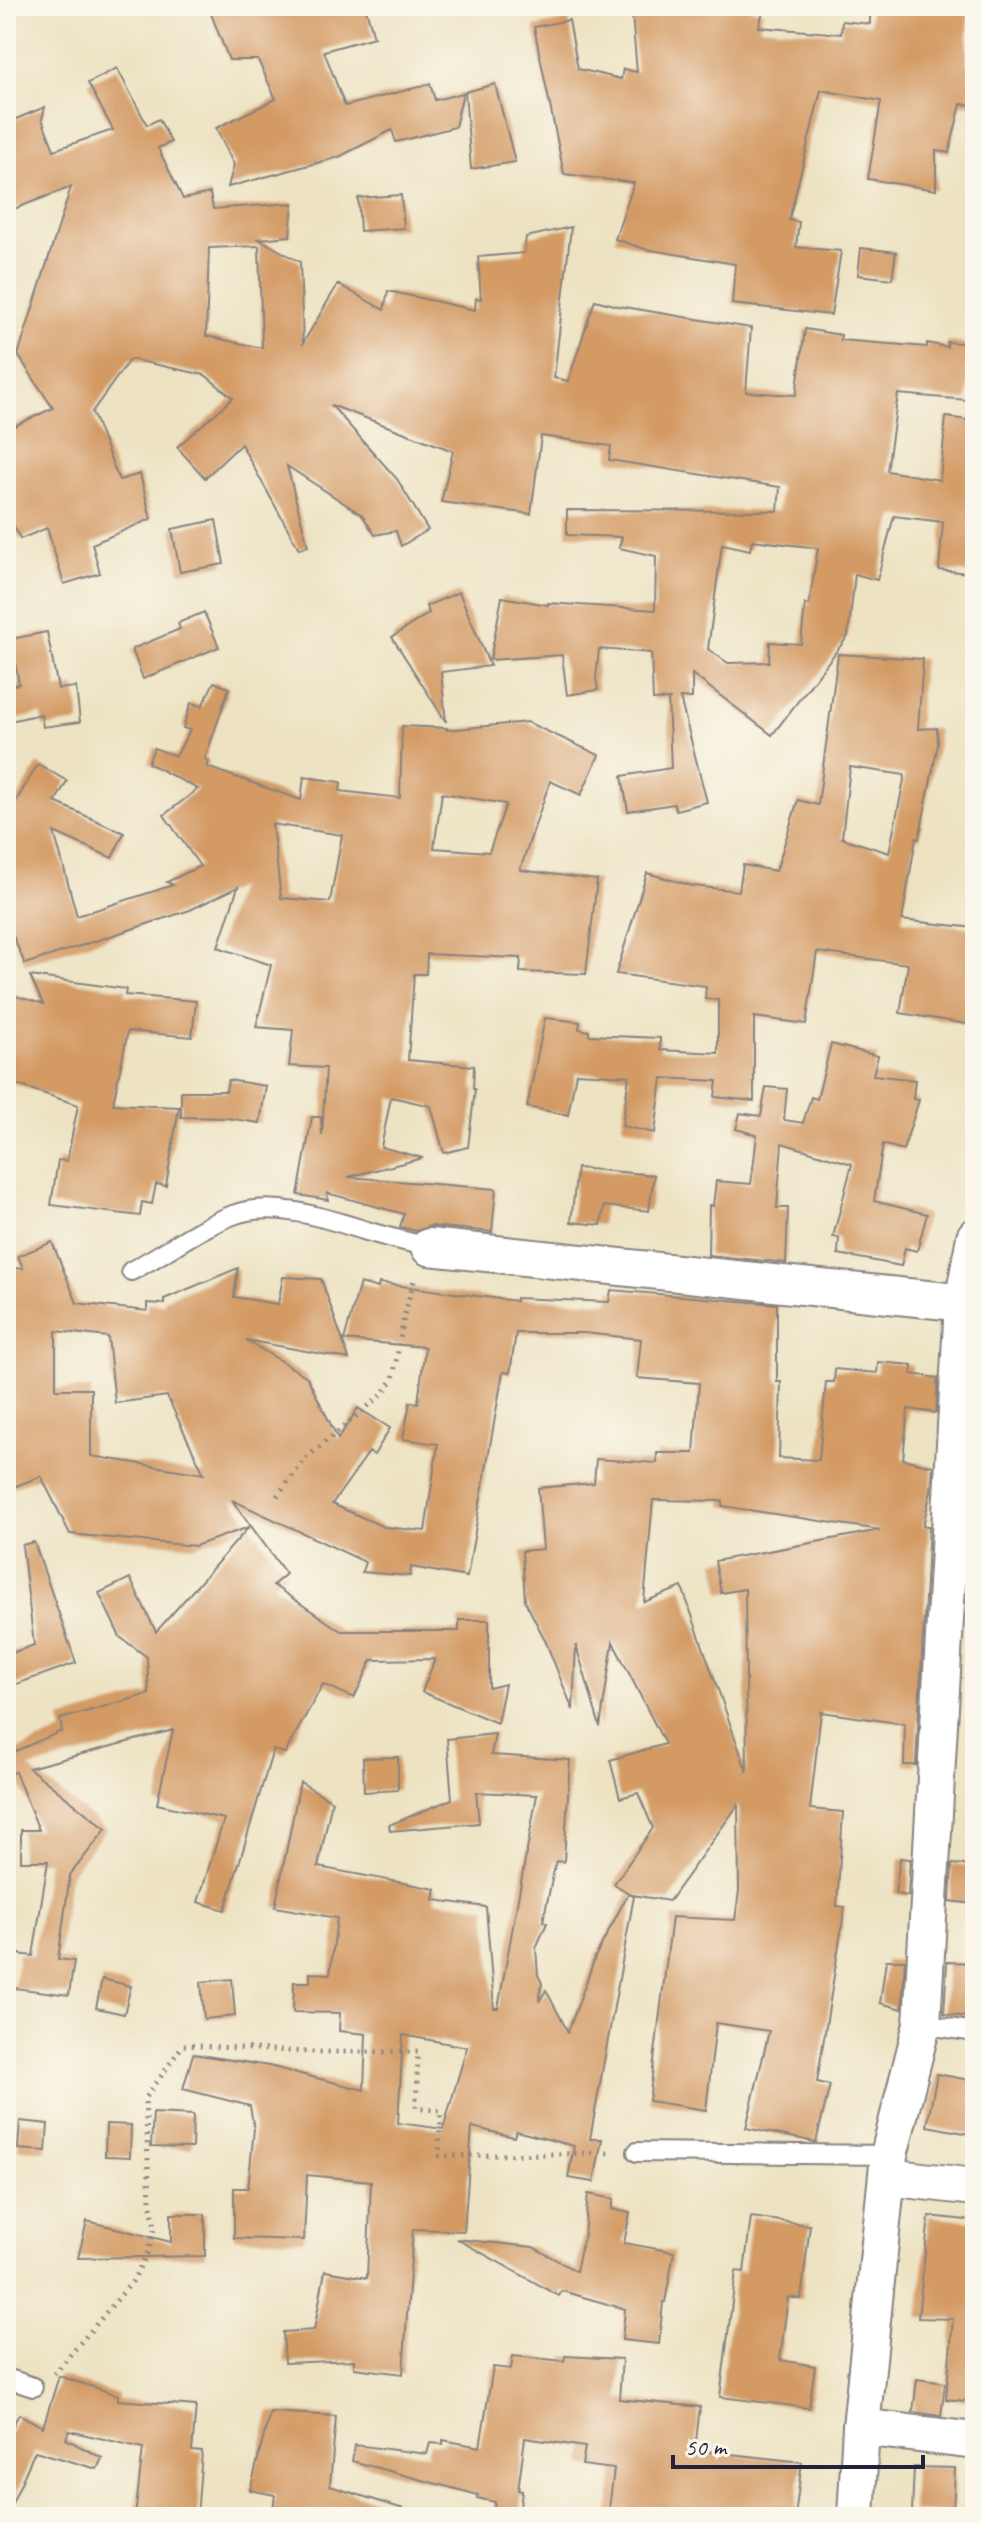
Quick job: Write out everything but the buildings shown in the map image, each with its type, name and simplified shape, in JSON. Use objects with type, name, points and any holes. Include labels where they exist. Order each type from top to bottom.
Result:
[{"type":"street","points":[[856,2517],[861,2427],[888,2166],[922,2024],[975,1237]]},
{"type":"street","points":[[429,1247],[969,1303]]},
{"type":"street","points":[[888,2166],[975,2187]]},
{"type":"street","points":[[861,2427],[975,2441]]},
{"type":"lane","points":[[131,1271],[154,1260],[193,1233],[237,1213],[278,1210],[325,1217],[429,1247]]},
{"type":"lane","points":[[922,2024],[975,2032]]},
{"type":"lane","points":[[637,2152],[888,2166]]},
{"type":"lane","points":[[6,2378],[33,2387]]},
{"type":"path","points":[[277,1496],[306,1458],[384,1393],[393,1379],[404,1316],[417,1269],[429,1247]]},
{"type":"path","points":[[33,2387],[52,2377],[132,2282],[148,2252],[155,2227],[150,2201],[145,2099],[183,2045],[308,2052],[418,2052],[416,2108],[441,2111],[439,2156],[637,2152]]}]
